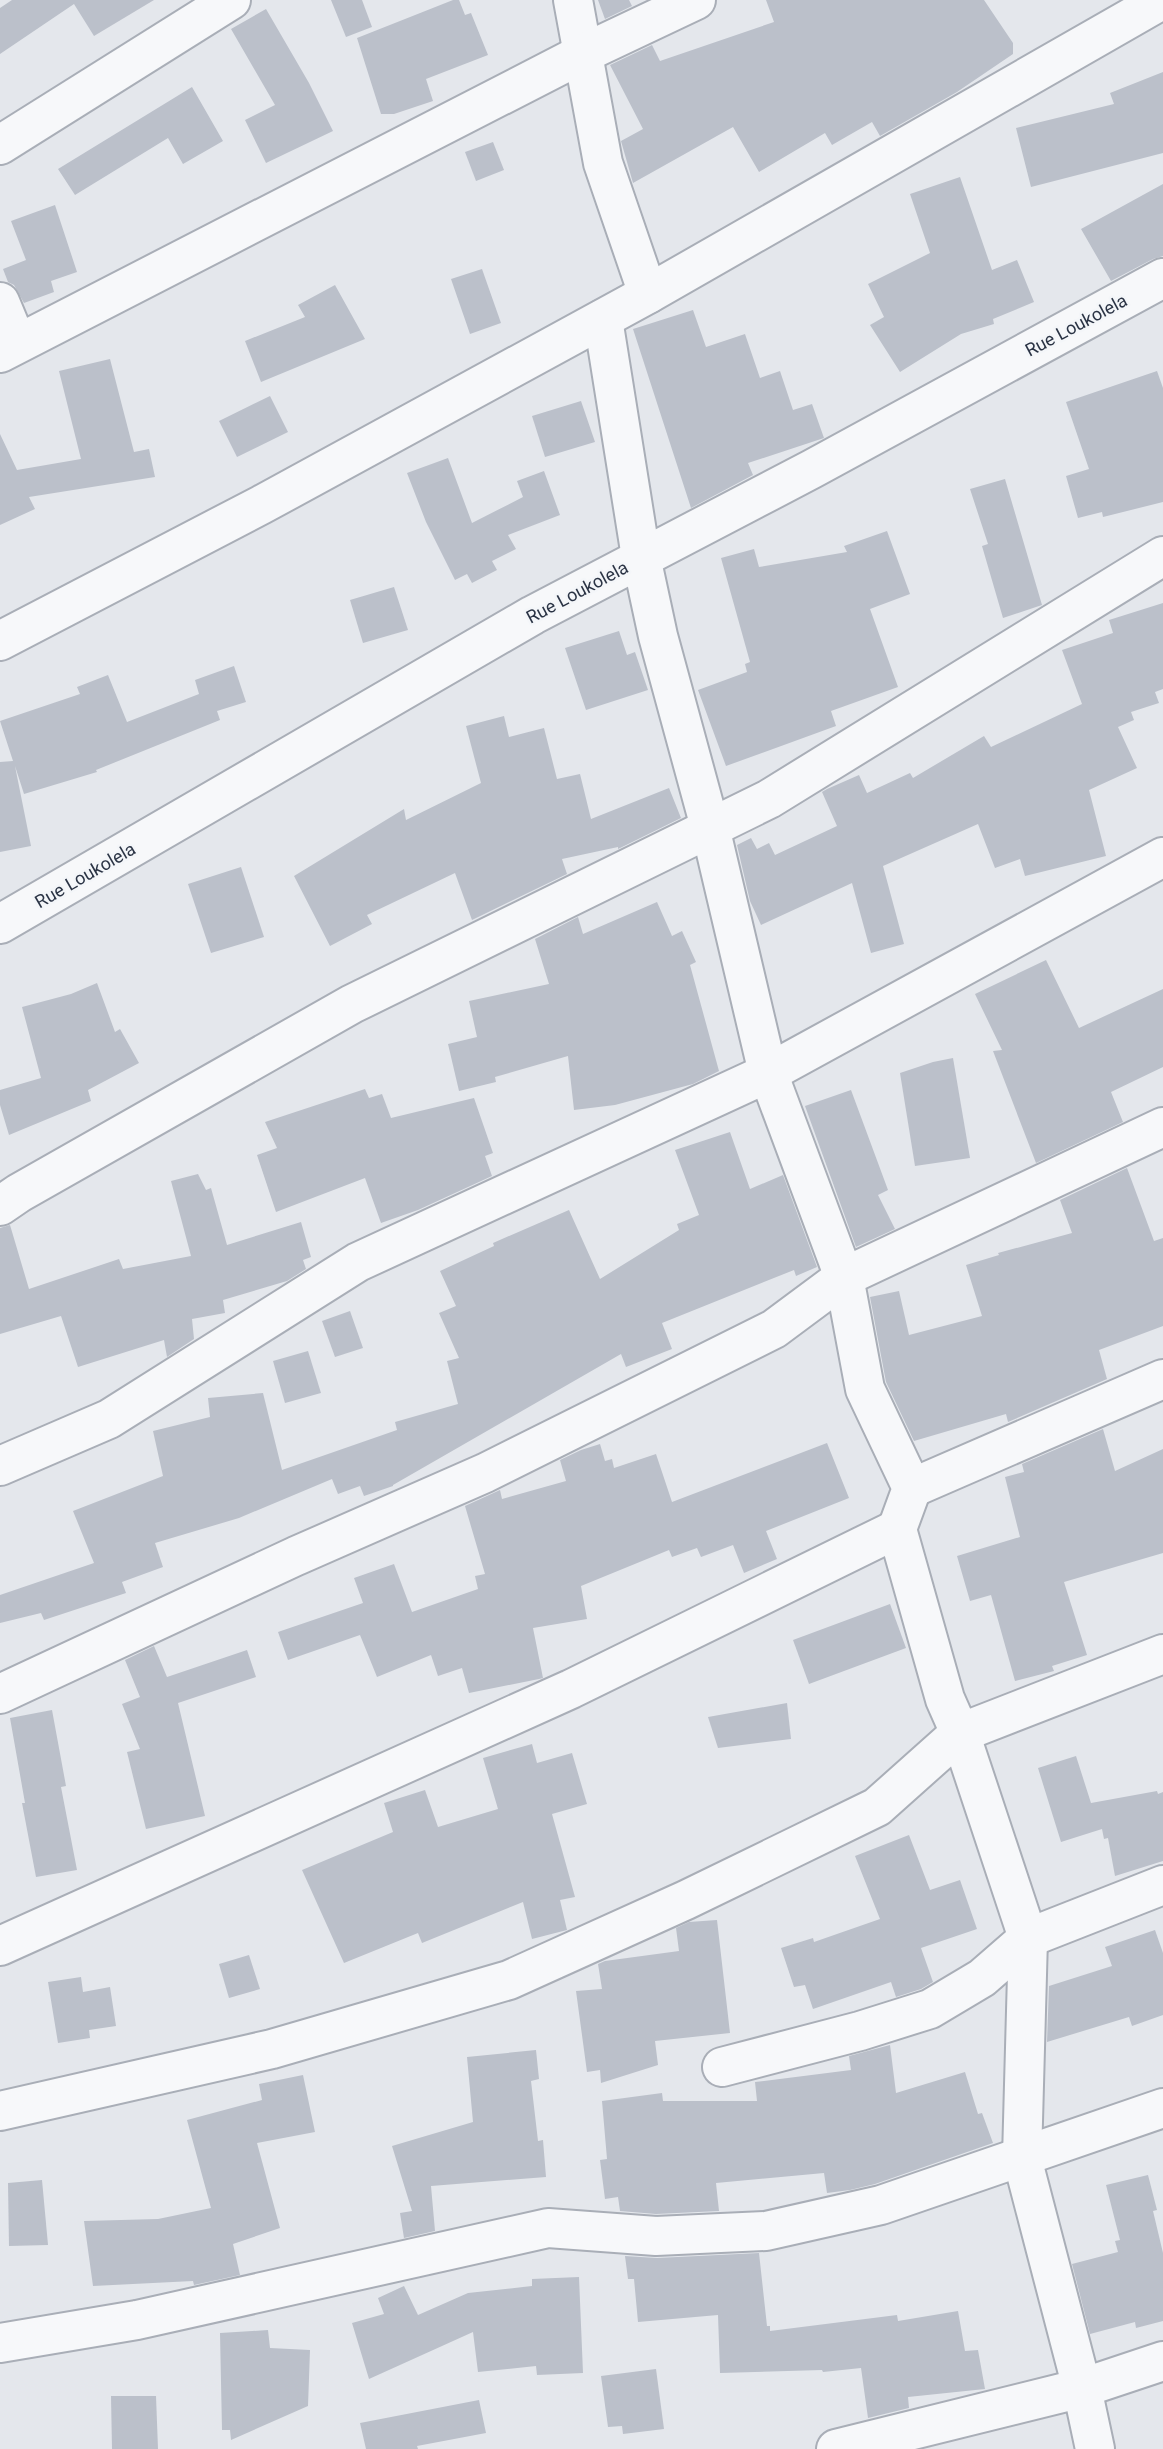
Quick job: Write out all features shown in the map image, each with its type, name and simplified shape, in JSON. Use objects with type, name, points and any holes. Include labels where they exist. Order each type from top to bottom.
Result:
[{"type":"street","points":[[0,145],[230,0]]},
{"type":"street","points":[[573,0],[603,163],[649,295]]},
{"type":"street","points":[[0,302],[9,348],[582,54],[696,0]]},
{"type":"street","points":[[0,641],[261,505],[649,295],[1162,0]]},
{"type":"street","name":"Rue Loukolela","points":[[0,925],[533,615],[811,469],[1163,278]]},
{"type":"street","points":[[603,319],[641,557],[658,636],[710,827],[768,1073],[844,1277],[865,1389],[912,1488],[897,1529],[945,1699],[960,1733],[1028,1938],[1022,2158],[1082,2388],[1094,2449]]},
{"type":"street","points":[[0,1206],[352,1004],[769,799],[1163,556]]},
{"type":"street","points":[[0,1466],[109,1419],[358,1262],[768,1073],[1163,857]]},
{"type":"street","points":[[0,1695],[296,1556],[485,1473],[774,1329],[844,1277],[1163,1128]]},
{"type":"street","points":[[912,1488],[1163,1379]]},
{"type":"street","points":[[0,1946],[571,1689],[897,1529]]},
{"type":"street","points":[[0,2111],[272,2049],[509,1980],[686,1900],[877,1807],[960,1733],[1163,1654]]},
{"type":"street","points":[[722,2067],[860,2031],[930,2009],[982,1978],[1028,1938],[1163,1885]]},
{"type":"street","points":[[0,2343],[138,2320],[548,2228],[656,2236],[765,2231],[881,2205],[1163,2108]]},
{"type":"street","points":[[836,2449],[1082,2388],[1163,2361]]},
{"type":"building","points":[[12,0],[154,0],[94,36],[74,4],[0,54],[0,8]]},
{"type":"building","points":[[331,0],[362,0],[372,27],[346,37]]},
{"type":"building","points":[[459,0],[465,15],[471,13],[488,55],[426,79],[433,101],[394,114],[381,114],[357,38]]},
{"type":"building","points":[[598,0],[629,0],[632,6],[605,19]]},
{"type":"building","points":[[766,0],[984,0],[1013,43],[1013,54],[957,92],[880,136],[872,122],[832,145],[825,133],[759,172],[733,127],[633,183],[621,141],[643,129],[610,65],[652,45],[660,61],[774,22]]},
{"type":"building","points":[[266,9],[333,131],[266,163],[245,120],[275,105],[231,29]]},
{"type":"building","points":[[1163,72],[1163,153],[1031,187],[1016,128],[1114,104],[1110,93]]},
{"type":"building","points":[[192,87],[223,141],[183,164],[168,138],[75,195],[58,169]]},
{"type":"building","points":[[493,142],[504,170],[476,181],[465,152]]},
{"type":"building","points":[[960,177],[992,270],[1017,260],[1034,302],[993,319],[994,324],[961,334],[900,372],[870,325],[884,317],[868,284],[930,253],[910,194]]},
{"type":"building","points":[[1163,184],[1163,256],[1111,281],[1081,229]]},
{"type":"building","points":[[55,205],[77,272],[51,281],[54,292],[24,303],[14,285],[8,282],[3,269],[26,260],[11,221]]},
{"type":"building","points":[[482,269],[501,323],[470,334],[451,279]]},
{"type":"building","points":[[335,285],[365,339],[261,382],[245,341],[305,317],[298,305]]},
{"type":"building","points":[[693,310],[706,347],[745,334],[760,378],[780,371],[793,410],[812,404],[824,438],[748,463],[753,475],[691,508],[633,329]]},
{"type":"building","points":[[110,359],[134,452],[149,449],[155,477],[29,497],[35,509],[0,525],[0,434],[17,470],[81,459],[59,371]]},
{"type":"building","points":[[1157,371],[1163,388],[1163,502],[1103,517],[1102,512],[1078,518],[1066,476],[1089,469],[1066,402]]},
{"type":"building","points":[[270,396],[288,432],[237,457],[219,421]]},
{"type":"building","points":[[581,401],[595,442],[545,457],[532,416]]},
{"type":"building","points":[[448,458],[472,523],[523,497],[517,481],[544,471],[560,515],[508,535],[516,549],[492,561],[497,570],[472,583],[467,574],[455,580],[426,522],[407,473]]},
{"type":"building","points":[[1005,479],[1042,605],[1003,618],[982,546],[988,544],[970,489]]},
{"type":"building","points":[[887,531],[910,594],[870,609],[898,687],[831,711],[836,726],[726,766],[698,690],[747,672],[745,664],[750,662],[721,558],[754,549],[759,567],[847,552],[844,546]]},
{"type":"building","points":[[394,587],[408,630],[363,643],[350,600]]},
{"type":"building","points":[[1163,603],[1163,689],[1155,692],[1159,703],[1131,712],[1134,720],[1118,727],[1137,768],[1089,790],[1106,856],[1025,876],[1020,859],[995,868],[978,824],[883,866],[904,944],[871,953],[852,883],[761,925],[750,901],[737,845],[751,838],[757,849],[769,843],[775,855],[837,826],[822,792],[827,789],[859,775],[867,793],[910,773],[913,778],[984,736],[991,747],[1082,704],[1062,650],[1113,633],[1109,620]]},
{"type":"building","points":[[619,631],[627,655],[635,652],[648,690],[586,710],[565,648]]},
{"type":"building","points":[[234,666],[246,702],[217,711],[220,720],[96,770],[97,772],[24,794],[15,766],[31,846],[0,852],[0,762],[13,761],[0,721],[80,694],[77,687],[108,675],[127,722],[199,694],[195,680]]},
{"type":"building","points":[[504,716],[509,737],[544,728],[557,779],[580,774],[591,819],[669,788],[681,818],[618,849],[562,859],[567,874],[472,920],[455,873],[367,915],[372,924],[330,946],[294,876],[404,809],[406,820],[481,783],[466,726]]},
{"type":"building","points":[[241,867],[264,937],[211,953],[188,884]]},
{"type":"building","points":[[657,902],[672,936],[682,931],[696,962],[690,965],[719,1071],[693,1084],[615,1105],[574,1110],[568,1056],[495,1077],[496,1082],[459,1091],[448,1044],[477,1037],[469,1001],[549,984],[535,939],[578,917],[583,934]]},
{"type":"building","points":[[1046,960],[1079,1028],[1163,989],[1163,1067],[1111,1092],[1123,1122],[1036,1163],[993,1051],[1002,1050],[975,994]]},
{"type":"building","points":[[97,983],[115,1032],[120,1029],[139,1063],[88,1090],[91,1101],[9,1135],[0,1105],[0,1090],[41,1078],[22,1007],[71,994]]},
{"type":"building","points":[[953,1058],[970,1158],[915,1166],[900,1073]]},
{"type":"building","points":[[365,1089],[369,1098],[382,1094],[391,1118],[474,1098],[493,1153],[485,1156],[492,1176],[418,1210],[381,1223],[365,1178],[276,1212],[257,1155],[277,1148],[265,1122]]},
{"type":"building","points":[[851,1090],[888,1190],[878,1195],[895,1229],[856,1247],[805,1106]]},
{"type":"building","points":[[730,1132],[750,1189],[783,1175],[817,1267],[796,1276],[794,1270],[662,1323],[672,1349],[626,1367],[621,1354],[393,1486],[364,1496],[360,1486],[338,1494],[332,1479],[239,1518],[155,1543],[163,1567],[122,1582],[126,1593],[44,1620],[41,1613],[0,1623],[0,1595],[94,1563],[73,1511],[163,1476],[153,1431],[210,1417],[208,1398],[263,1393],[282,1470],[397,1430],[395,1422],[458,1404],[447,1361],[459,1358],[439,1313],[456,1306],[440,1271],[494,1246],[493,1243],[569,1210],[600,1279],[679,1230],[677,1224],[699,1215],[675,1150]]},
{"type":"building","points":[[1127,1168],[1154,1241],[1163,1238],[1163,1326],[1099,1350],[1107,1379],[1008,1422],[1006,1414],[914,1441],[886,1382],[870,1297],[899,1291],[909,1335],[982,1316],[966,1265],[999,1255],[998,1253],[1072,1233],[1060,1200]]},
{"type":"building","points":[[198,1174],[206,1190],[211,1188],[227,1245],[301,1222],[311,1257],[303,1260],[306,1269],[287,1281],[223,1300],[225,1313],[192,1319],[194,1339],[167,1357],[164,1340],[78,1367],[61,1316],[0,1334],[0,1228],[10,1225],[29,1289],[119,1259],[123,1269],[191,1256],[171,1181]]},
{"type":"building","points":[[350,1311],[363,1348],[335,1357],[322,1321]]},
{"type":"building","points":[[308,1351],[321,1393],[285,1403],[273,1361]]},
{"type":"building","points":[[1103,1429],[1115,1471],[1163,1449],[1163,1553],[1064,1582],[1087,1655],[1052,1666],[1054,1671],[1015,1681],[991,1595],[970,1601],[957,1556],[1020,1537],[1005,1477],[1024,1472],[1022,1464]]},
{"type":"building","points":[[827,1443],[849,1498],[766,1531],[777,1559],[744,1573],[733,1545],[701,1557],[697,1548],[672,1557],[669,1550],[581,1586],[587,1619],[533,1628],[543,1678],[469,1693],[462,1668],[438,1676],[431,1655],[377,1677],[360,1635],[288,1660],[278,1632],[363,1603],[354,1578],[394,1564],[412,1612],[478,1589],[475,1576],[485,1574],[465,1506],[500,1490],[502,1499],[566,1481],[560,1460],[581,1450],[600,1444],[605,1461],[612,1459],[614,1468],[656,1454],[672,1502]]},
{"type":"building","points":[[890,1604],[906,1648],[809,1684],[793,1640]]},
{"type":"building","points":[[154,1646],[167,1677],[247,1650],[256,1677],[178,1703],[205,1816],[146,1829],[127,1752],[140,1749],[122,1704],[140,1697],[125,1660]]},
{"type":"building","points":[[787,1703],[791,1739],[718,1748],[708,1717]]},
{"type":"building","points":[[52,1710],[66,1786],[61,1787],[77,1870],[36,1877],[10,1718]]},
{"type":"building","points":[[532,1744],[537,1763],[572,1753],[587,1804],[552,1814],[575,1897],[560,1900],[567,1930],[532,1939],[523,1902],[422,1943],[418,1933],[344,1963],[302,1870],[393,1832],[384,1803],[425,1790],[438,1827],[498,1809],[483,1758]]},
{"type":"building","points":[[1076,1756],[1091,1803],[1163,1792],[1163,1861],[1115,1876],[1108,1838],[1104,1839],[1102,1829],[1061,1842],[1038,1768]]},
{"type":"building","points":[[909,1835],[930,1890],[960,1880],[977,1929],[921,1948],[933,1982],[921,1989],[896,1997],[891,1982],[813,2009],[805,1985],[794,1987],[781,1948],[813,1938],[814,1942],[880,1919],[855,1856]]},
{"type":"building","points":[[717,1920],[730,2033],[655,2041],[658,2065],[601,2083],[600,2070],[587,2072],[576,1991],[602,1989],[598,1964],[679,1951],[676,1928],[689,1922]]},
{"type":"building","points":[[1155,1930],[1163,1953],[1163,2015],[1132,2026],[1129,2017],[1047,2042],[1049,1986],[1112,1966],[1105,1947]]},
{"type":"building","points":[[249,1955],[260,1989],[229,1998],[219,1964]]},
{"type":"building","points":[[81,1977],[83,1992],[110,1987],[116,2026],[89,2030],[90,2038],[58,2043],[48,1982]]},
{"type":"building","points":[[890,2045],[896,2093],[965,2072],[978,2114],[982,2113],[993,2143],[875,2184],[850,2190],[827,2193],[824,2173],[716,2183],[719,2211],[656,2214],[620,2211],[618,2197],[605,2199],[600,2160],[607,2159],[602,2101],[662,2093],[663,2101],[757,2101],[755,2082],[851,2070],[849,2056]]},
{"type":"building","points":[[536,2050],[539,2079],[531,2081],[538,2141],[543,2140],[546,2177],[431,2186],[435,2231],[404,2238],[400,2213],[412,2211],[392,2146],[473,2122],[467,2057]]},
{"type":"building","points":[[303,2075],[315,2132],[257,2143],[280,2228],[233,2244],[240,2275],[194,2285],[193,2281],[93,2286],[84,2221],[158,2219],[211,2208],[187,2120],[262,2100],[259,2084]]},
{"type":"building","points":[[1148,2175],[1157,2210],[1153,2211],[1163,2253],[1163,2321],[1136,2328],[1135,2322],[1090,2334],[1072,2264],[1118,2252],[1115,2241],[1120,2240],[1106,2185]]},
{"type":"building","points":[[42,2180],[48,2245],[9,2246],[8,2183]]},
{"type":"building","points":[[759,2253],[767,2326],[770,2326],[770,2331],[897,2315],[898,2321],[958,2311],[965,2351],[978,2350],[985,2389],[908,2397],[909,2408],[868,2418],[861,2368],[823,2372],[720,2373],[718,2315],[638,2322],[634,2279],[628,2279],[625,2256],[657,2258]]},
{"type":"building","points":[[579,2277],[583,2373],[537,2375],[536,2366],[478,2372],[473,2332],[369,2379],[352,2323],[384,2314],[378,2298],[404,2286],[418,2315],[468,2293],[532,2286],[532,2279]]},
{"type":"building","points":[[268,2330],[270,2348],[310,2350],[308,2406],[231,2440],[230,2430],[222,2430],[220,2333]]},
{"type":"building","points":[[656,2369],[664,2429],[623,2434],[622,2426],[608,2427],[601,2376]]},
{"type":"building","points":[[111,2396],[156,2396],[158,2449],[112,2449]]},
{"type":"building","points":[[479,2400],[486,2433],[417,2446],[418,2449],[366,2449],[360,2423]]}]
